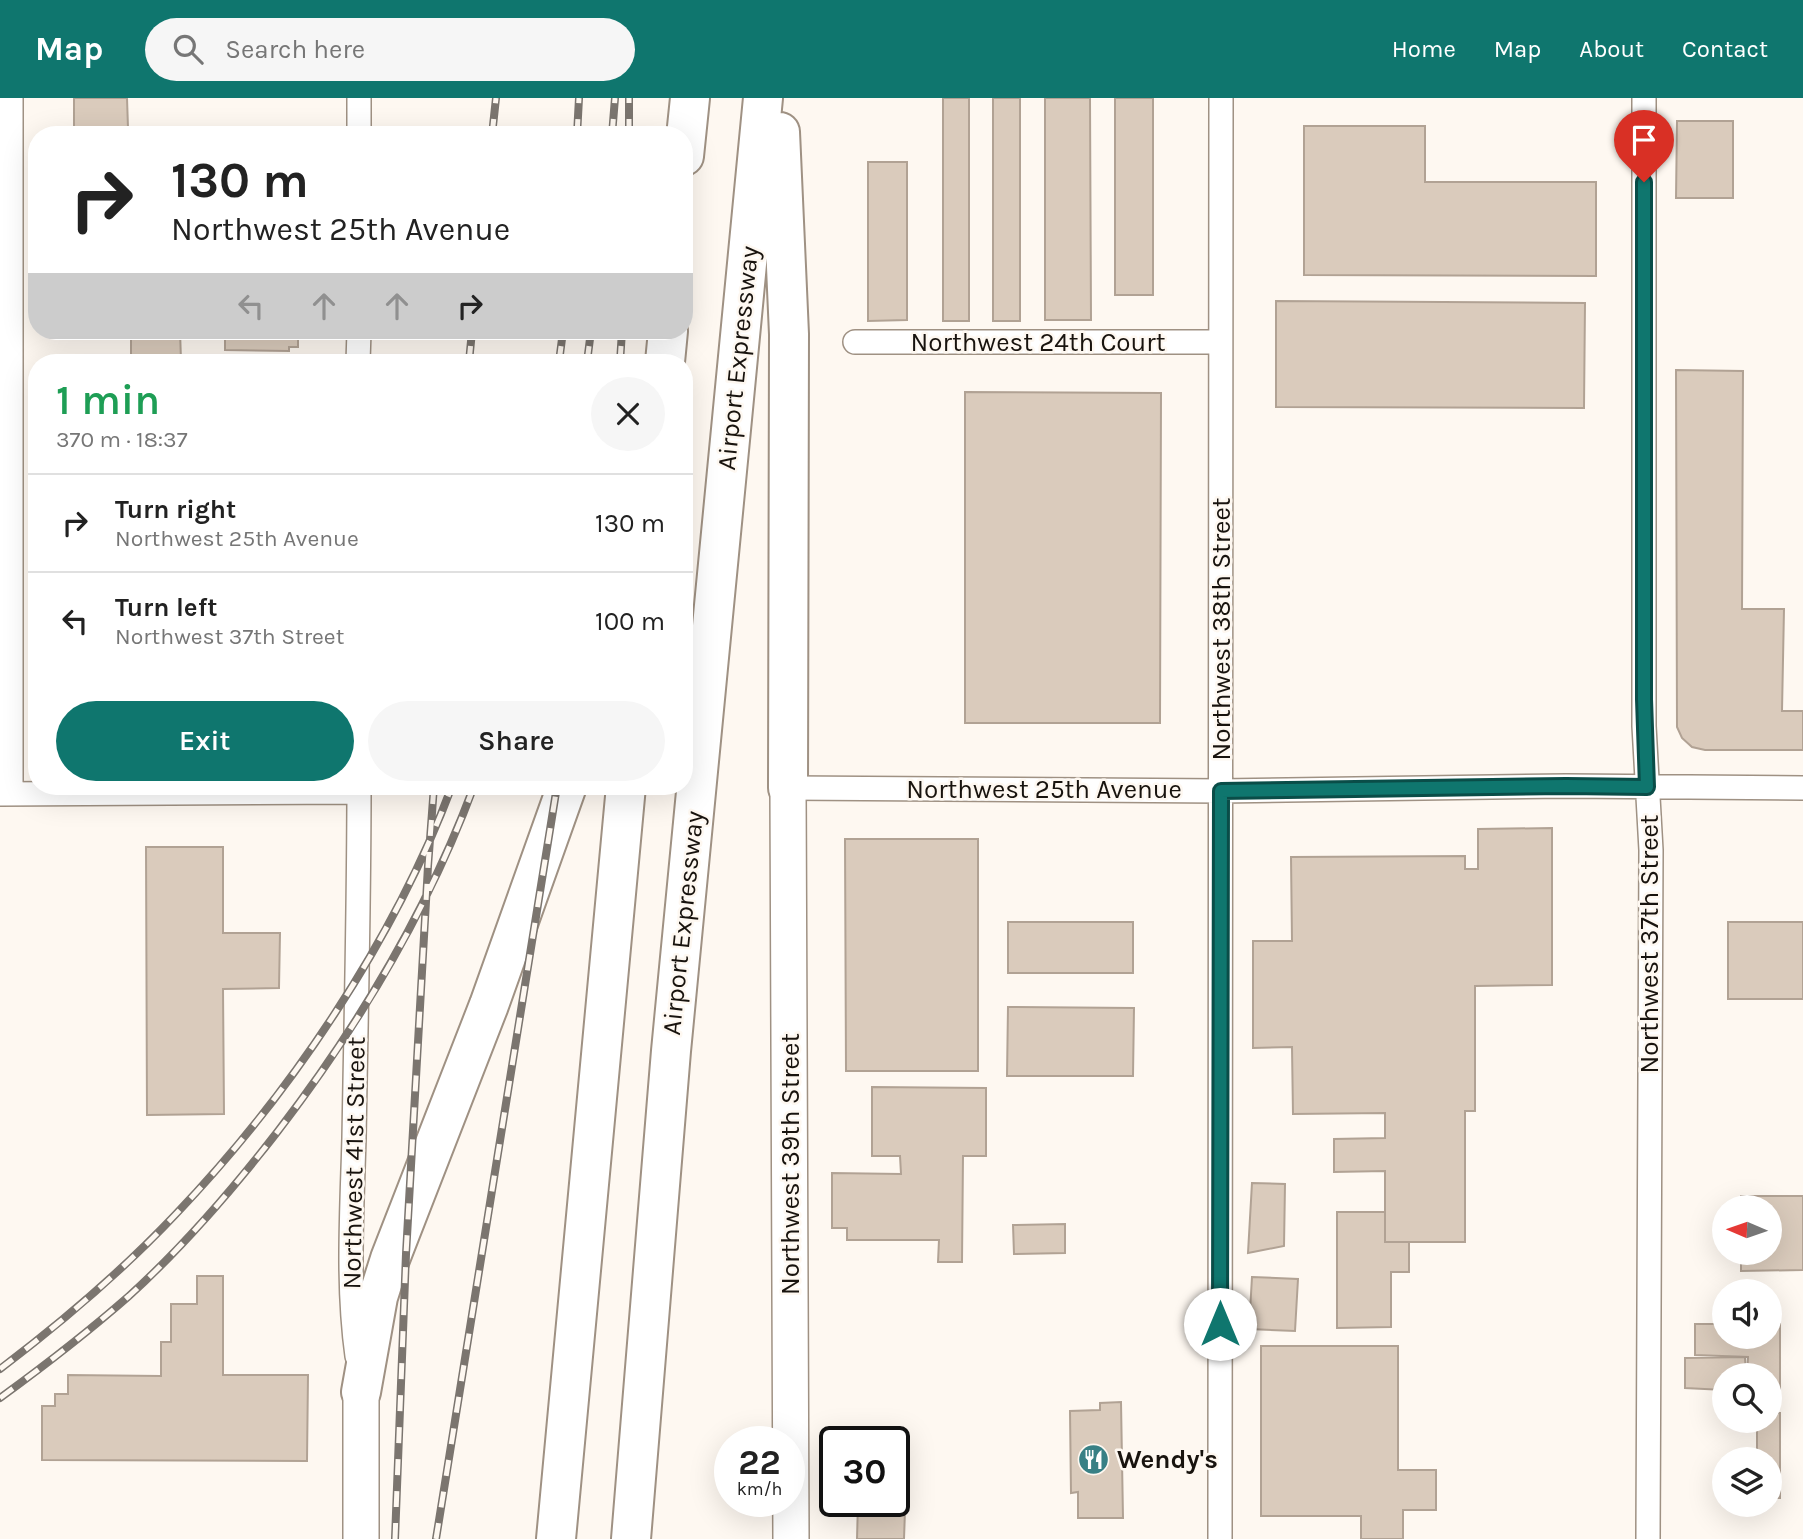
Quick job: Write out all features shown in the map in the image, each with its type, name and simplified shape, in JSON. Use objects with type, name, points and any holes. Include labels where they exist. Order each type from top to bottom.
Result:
[{"type":"highway","points":[[687,126],[690,98]]},
{"type":"highway","name":"Airport Expressway","points":[[632,1525],[672,1037],[763,98]]},
{"type":"highway","points":[[778,98],[789,334],[788,788]]},
{"type":"highway","points":[[361,1392],[378,1297],[390,1259],[489,1005],[564,795]]},
{"type":"highway","points":[[557,1525],[625,795]]},
{"type":"main road","name":"Northwest 39th Street","points":[[788,788],[791,1539]]},
{"type":"main road","name":"Northwest 41st Street","points":[[361,1392],[361,1539]]},
{"type":"street","points":[[11,98],[6,794],[28,794]]},
{"type":"street","points":[[359,98],[359,126]]},
{"type":"street","name":"Northwest 38th Street","points":[[1220,1539],[1221,98]]},
{"type":"street","name":"Northwest 37th Street","points":[[1644,98],[1644,698],[1651,850],[1648,1539]]},
{"type":"street","name":"Northwest 24th Court","points":[[855,342],[1220,342]]},
{"type":"street","name":"Northwest 25th Avenue","points":[[788,788],[1221,791],[1566,786],[1803,788]]},
{"type":"street","name":"Northwest 41st Street","points":[[359,795],[352,1320],[361,1392]]},
{"type":"building","points":[[74,98],[127,98],[128,126],[74,126]]},
{"type":"building","points":[[943,98],[969,98],[969,321],[943,321]]},
{"type":"building","points":[[993,98],[1020,98],[1020,321],[993,321]]},
{"type":"building","points":[[1045,98],[1090,98],[1091,320],[1045,320]]},
{"type":"building","points":[[1115,98],[1153,98],[1153,295],[1115,295]]},
{"type":"building","points":[[1677,121],[1733,121],[1733,198],[1676,198]]},
{"type":"building","points":[[1304,126],[1425,126],[1425,182],[1596,182],[1596,276],[1304,275]]},
{"type":"building","points":[[868,162],[907,162],[907,320],[868,321]]},
{"type":"building","points":[[1276,301],[1585,303],[1584,408],[1276,407]]},
{"type":"building","points":[[131,340],[180,340],[181,354],[131,354]]},
{"type":"building","points":[[225,340],[298,340],[298,347],[289,347],[289,351],[225,350]]},
{"type":"building","points":[[1676,370],[1743,371],[1742,609],[1784,609],[1782,711],[1803,711],[1803,750],[1705,750],[1692,747],[1682,738],[1677,727]]},
{"type":"building","points":[[965,392],[1161,393],[1160,723],[965,723]]},
{"type":"building","points":[[1552,828],[1552,985],[1475,986],[1475,1111],[1465,1111],[1465,1242],[1385,1242],[1385,1171],[1334,1172],[1334,1139],[1385,1138],[1385,1113],[1293,1114],[1292,1047],[1253,1048],[1253,941],[1292,941],[1291,857],[1465,856],[1465,869],[1478,869],[1478,829]]},
{"type":"building","points":[[845,839],[978,839],[978,1071],[846,1071]]},
{"type":"building","points":[[146,847],[223,847],[223,933],[280,933],[279,988],[223,989],[224,1114],[147,1115]]},
{"type":"building","points":[[1008,922],[1133,922],[1133,973],[1008,973]]},
{"type":"building","points":[[1728,922],[1803,922],[1803,999],[1728,999]]},
{"type":"building","points":[[1008,1007],[1134,1008],[1133,1076],[1007,1076]]},
{"type":"building","points":[[872,1087],[986,1088],[986,1156],[963,1156],[962,1262],[938,1262],[939,1240],[847,1240],[847,1228],[832,1228],[832,1173],[901,1174],[900,1156],[872,1156]]},
{"type":"building","points":[[1252,1183],[1285,1184],[1284,1246],[1248,1253]]},
{"type":"building","points":[[1782,1196],[1803,1196],[1803,1270],[1741,1271],[1741,1265],[1782,1265]]},
{"type":"building","points":[[1337,1212],[1385,1212],[1385,1242],[1409,1242],[1409,1272],[1391,1272],[1391,1327],[1337,1328]]},
{"type":"building","points":[[1065,1224],[1065,1253],[1014,1254],[1013,1225]]},
{"type":"building","points":[[197,1276],[223,1276],[223,1375],[308,1375],[307,1461],[42,1460],[42,1406],[55,1406],[55,1394],[68,1394],[68,1375],[161,1376],[161,1342],[171,1342],[171,1304],[197,1304]]},
{"type":"building","points":[[1252,1277],[1298,1279],[1295,1331],[1249,1329]]},
{"type":"building","points":[[1695,1324],[1712,1324],[1712,1349],[1780,1349],[1780,1363],[1748,1363],[1748,1357],[1695,1355]]},
{"type":"building","points":[[1261,1346],[1398,1346],[1398,1470],[1436,1470],[1436,1510],[1403,1510],[1403,1539],[1361,1539],[1361,1516],[1261,1516]]},
{"type":"building","points":[[1745,1357],[1745,1363],[1712,1363],[1712,1389],[1685,1388],[1685,1358]]},
{"type":"building","points":[[1121,1402],[1123,1518],[1078,1518],[1078,1492],[1071,1493],[1070,1411],[1100,1410],[1100,1403]]},
{"type":"building","points":[[1757,1433],[1780,1433],[1780,1447],[1757,1447]]},
{"type":"building","points":[[858,1517],[905,1517],[904,1539],[857,1539]]},
{"type":"railway","points":[[493,126],[496,98]]},
{"type":"railway","points":[[577,126],[579,98]]},
{"type":"railway","points":[[613,126],[615,98]]},
{"type":"railway","points":[[629,98],[629,126]]},
{"type":"railway","points":[[470,354],[471,340]]},
{"type":"railway","points":[[560,354],[562,340]]},
{"type":"railway","points":[[588,354],[590,340]]},
{"type":"railway","points":[[621,340],[621,354]]},
{"type":"railway","points":[[395,1539],[406,1254],[433,795]]},
{"type":"railway","points":[[0,1369],[69,1314],[134,1256],[217,1169],[258,1120],[297,1068],[369,958],[400,902],[448,795]]},
{"type":"railway","points":[[0,1398],[82,1336],[149,1277],[207,1217],[278,1131],[337,1050],[389,966],[435,878],[470,795]]},
{"type":"railway","points":[[436,1539],[556,795]]},
{"type":"place","name":"Wendy's","points":[[1094,1459]]},
{"type":"route","points":[[1220,1324],[1221,791],[1647,787],[1644,726],[1644,182]]}]
